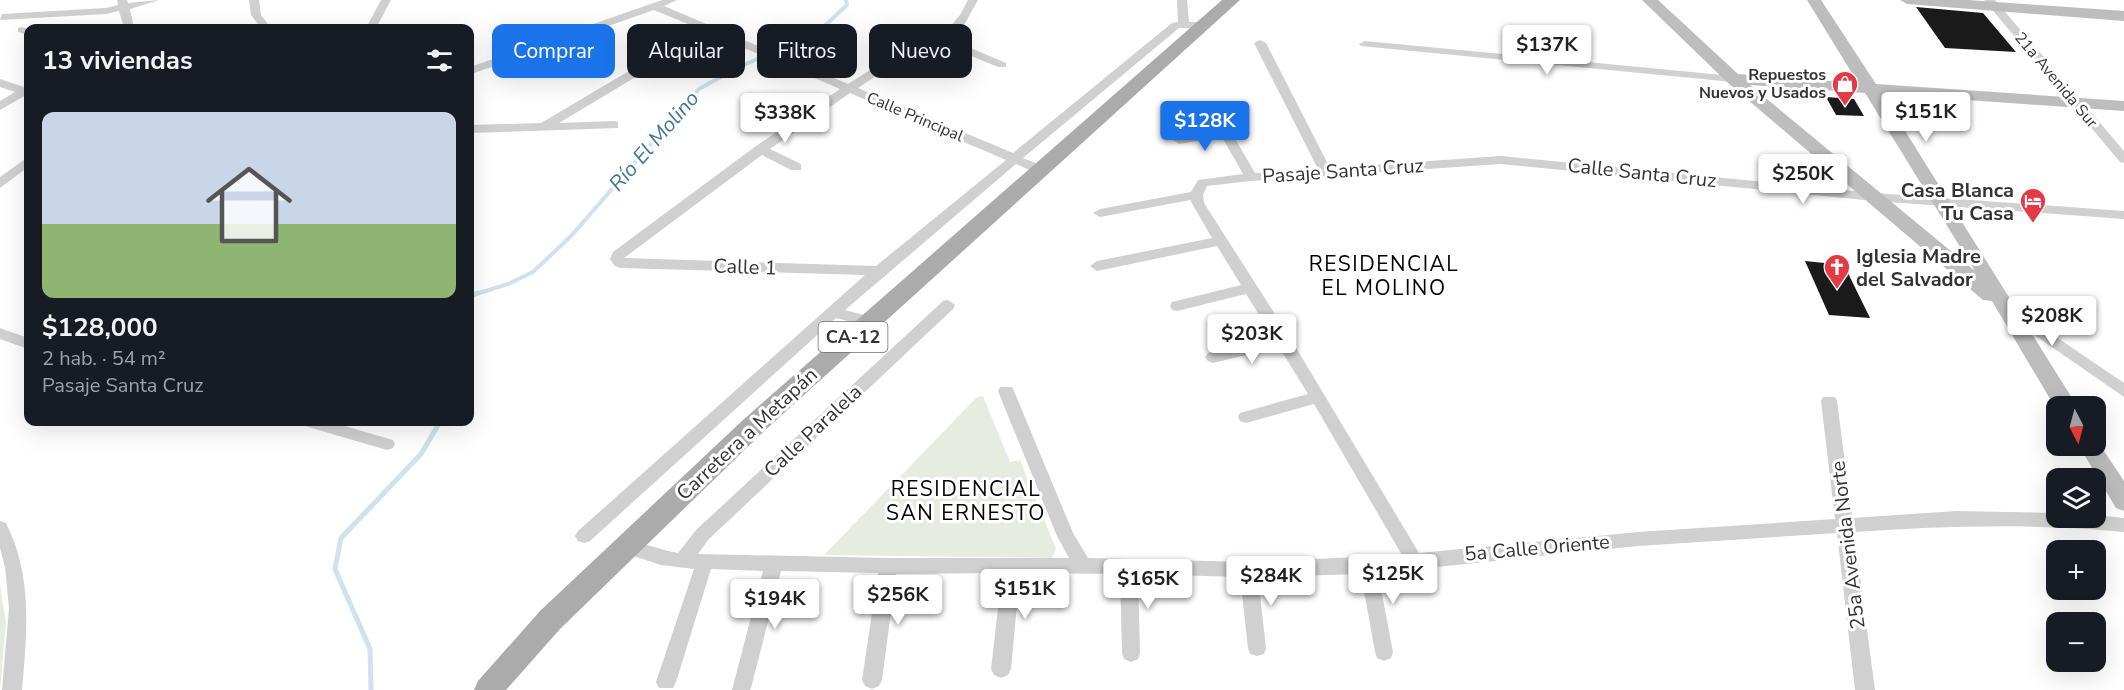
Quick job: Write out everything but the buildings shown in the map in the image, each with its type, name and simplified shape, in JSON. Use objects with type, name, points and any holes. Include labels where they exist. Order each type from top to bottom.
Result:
[{"type":"main road","name":"Carretera a Metapán","points":[[488,690],[550,620],[752,427],[1041,170],[1194,24],[1232,0]]},
{"type":"main road","points":[[1649,0],[1733,79],[2004,307]]},
{"type":"main road","points":[[1814,0],[1942,201],[2060,396]]},
{"type":"main road","points":[[1907,0],[1991,3],[2124,16]]},
{"type":"main road","points":[[1733,79],[2124,106]]},
{"type":"main road","points":[[2096,456],[2124,501]]},
{"type":"street","points":[[2,17],[106,11],[123,3],[154,0]]},
{"type":"street","points":[[254,0],[256,15],[263,24]]},
{"type":"street","points":[[372,24],[386,0]]},
{"type":"street","points":[[474,70],[672,0]]},
{"type":"street","points":[[961,24],[973,0]]},
{"type":"street","points":[[584,536],[879,271],[1176,25],[1194,24],[1182,0]]},
{"type":"street","points":[[123,3],[128,24]]},
{"type":"street","name":"21a Avenida Sur","points":[[1991,3],[2124,159]]},
{"type":"street","name":"Calle Principal","points":[[657,7],[696,24]]},
{"type":"street","points":[[1260,43],[1326,172]]},
{"type":"street","points":[[1365,44],[1733,79]]},
{"type":"street","name":"Calle Principal","points":[[745,45],[1041,170]]},
{"type":"street","points":[[972,52],[1002,65]]},
{"type":"street","points":[[796,167],[760,149],[869,75]]},
{"type":"street","points":[[545,126],[627,77]]},
{"type":"street","points":[[0,83],[24,89]]},
{"type":"street","points":[[0,106],[24,92]]},
{"type":"street","points":[[1211,107],[1251,177]]},
{"type":"street","points":[[474,129],[614,125]]},
{"type":"street","points":[[1179,140],[1226,133]]},
{"type":"street","name":"Calle 1","points":[[760,149],[618,255],[617,260],[620,263],[879,271]]},
{"type":"street","name":"Pasaje Santa Cruz","points":[[1100,213],[1251,177],[1484,161]]},
{"type":"street","name":"Calle Santa Cruz","points":[[1484,161],[1548,163],[1875,197],[2124,215]]},
{"type":"street","points":[[0,184],[24,164]]},
{"type":"street","points":[[1200,189],[1197,203],[1218,241],[1284,340],[1414,560]]},
{"type":"street","points":[[1097,266],[1218,241]]},
{"type":"street","points":[[1178,306],[1250,288]]},
{"type":"street","name":"Calle Paralela","points":[[682,561],[702,535],[948,305]]},
{"type":"street","points":[[2004,307],[2124,391]]},
{"type":"street","points":[[834,312],[870,322]]},
{"type":"street","points":[[0,333],[24,342]]},
{"type":"street","points":[[1213,357],[1284,340]]},
{"type":"street","points":[[1006,391],[1066,536],[1083,565]]},
{"type":"street","points":[[1246,417],[1317,397]]},
{"type":"street","name":"25a Avenida Norte","points":[[1829,401],[1865,690]]},
{"type":"street","points":[[325,426],[387,444]]},
{"type":"street","name":"5a Calle Oriente","points":[[627,547],[661,558],[682,561],[888,566],[1083,565],[1248,570],[1368,566],[1638,538],[1846,523],[1998,517],[2124,525]]},
{"type":"street","points":[[0,528],[14,569],[19,622],[12,690]]},
{"type":"street","points":[[666,682],[705,561]]},
{"type":"street","points":[[741,688],[774,563]]},
{"type":"street","points":[[872,680],[888,566]]},
{"type":"street","points":[[1368,566],[1384,652]]},
{"type":"street","points":[[1001,669],[1012,567]]},
{"type":"street","points":[[1129,567],[1131,653]]},
{"type":"street","points":[[1248,570],[1257,648]]},
{"type":"street","points":[[1865,690],[1871,690]]},
{"type":"shaded area","points":[[983,396],[1010,462],[1020,460],[1056,549],[1052,558],[824,555],[977,397]]},
{"type":"shaded area","points":[[0,585],[6,623],[0,690]]},
{"type":"waterway","name":"Río El Molino","points":[[474,295],[508,284],[533,272],[572,235],[699,89],[735,69],[819,31],[847,5],[846,0]]},
{"type":"waterway","name":"Río El Molino","points":[[474,294],[478,293]]},
{"type":"waterway","name":"Río El Molino","points":[[371,690],[370,649],[335,569],[341,538],[421,454],[438,426]]},
{"type":"place","name":"Repuestos Nuevos y Usados","points":[[1845,107]]},
{"type":"place","name":"Casa Blanca Tu Casa","points":[[2033,224]]},
{"type":"place","name":"Iglesia Madre del Salvador","points":[[1837,290]]},
{"type":"district","name":"RESIDENCIAL EL MOLINO","points":[[1384,276]]},
{"type":"district","name":"RESIDENCIAL SAN ERNESTO","points":[[966,501]]}]
